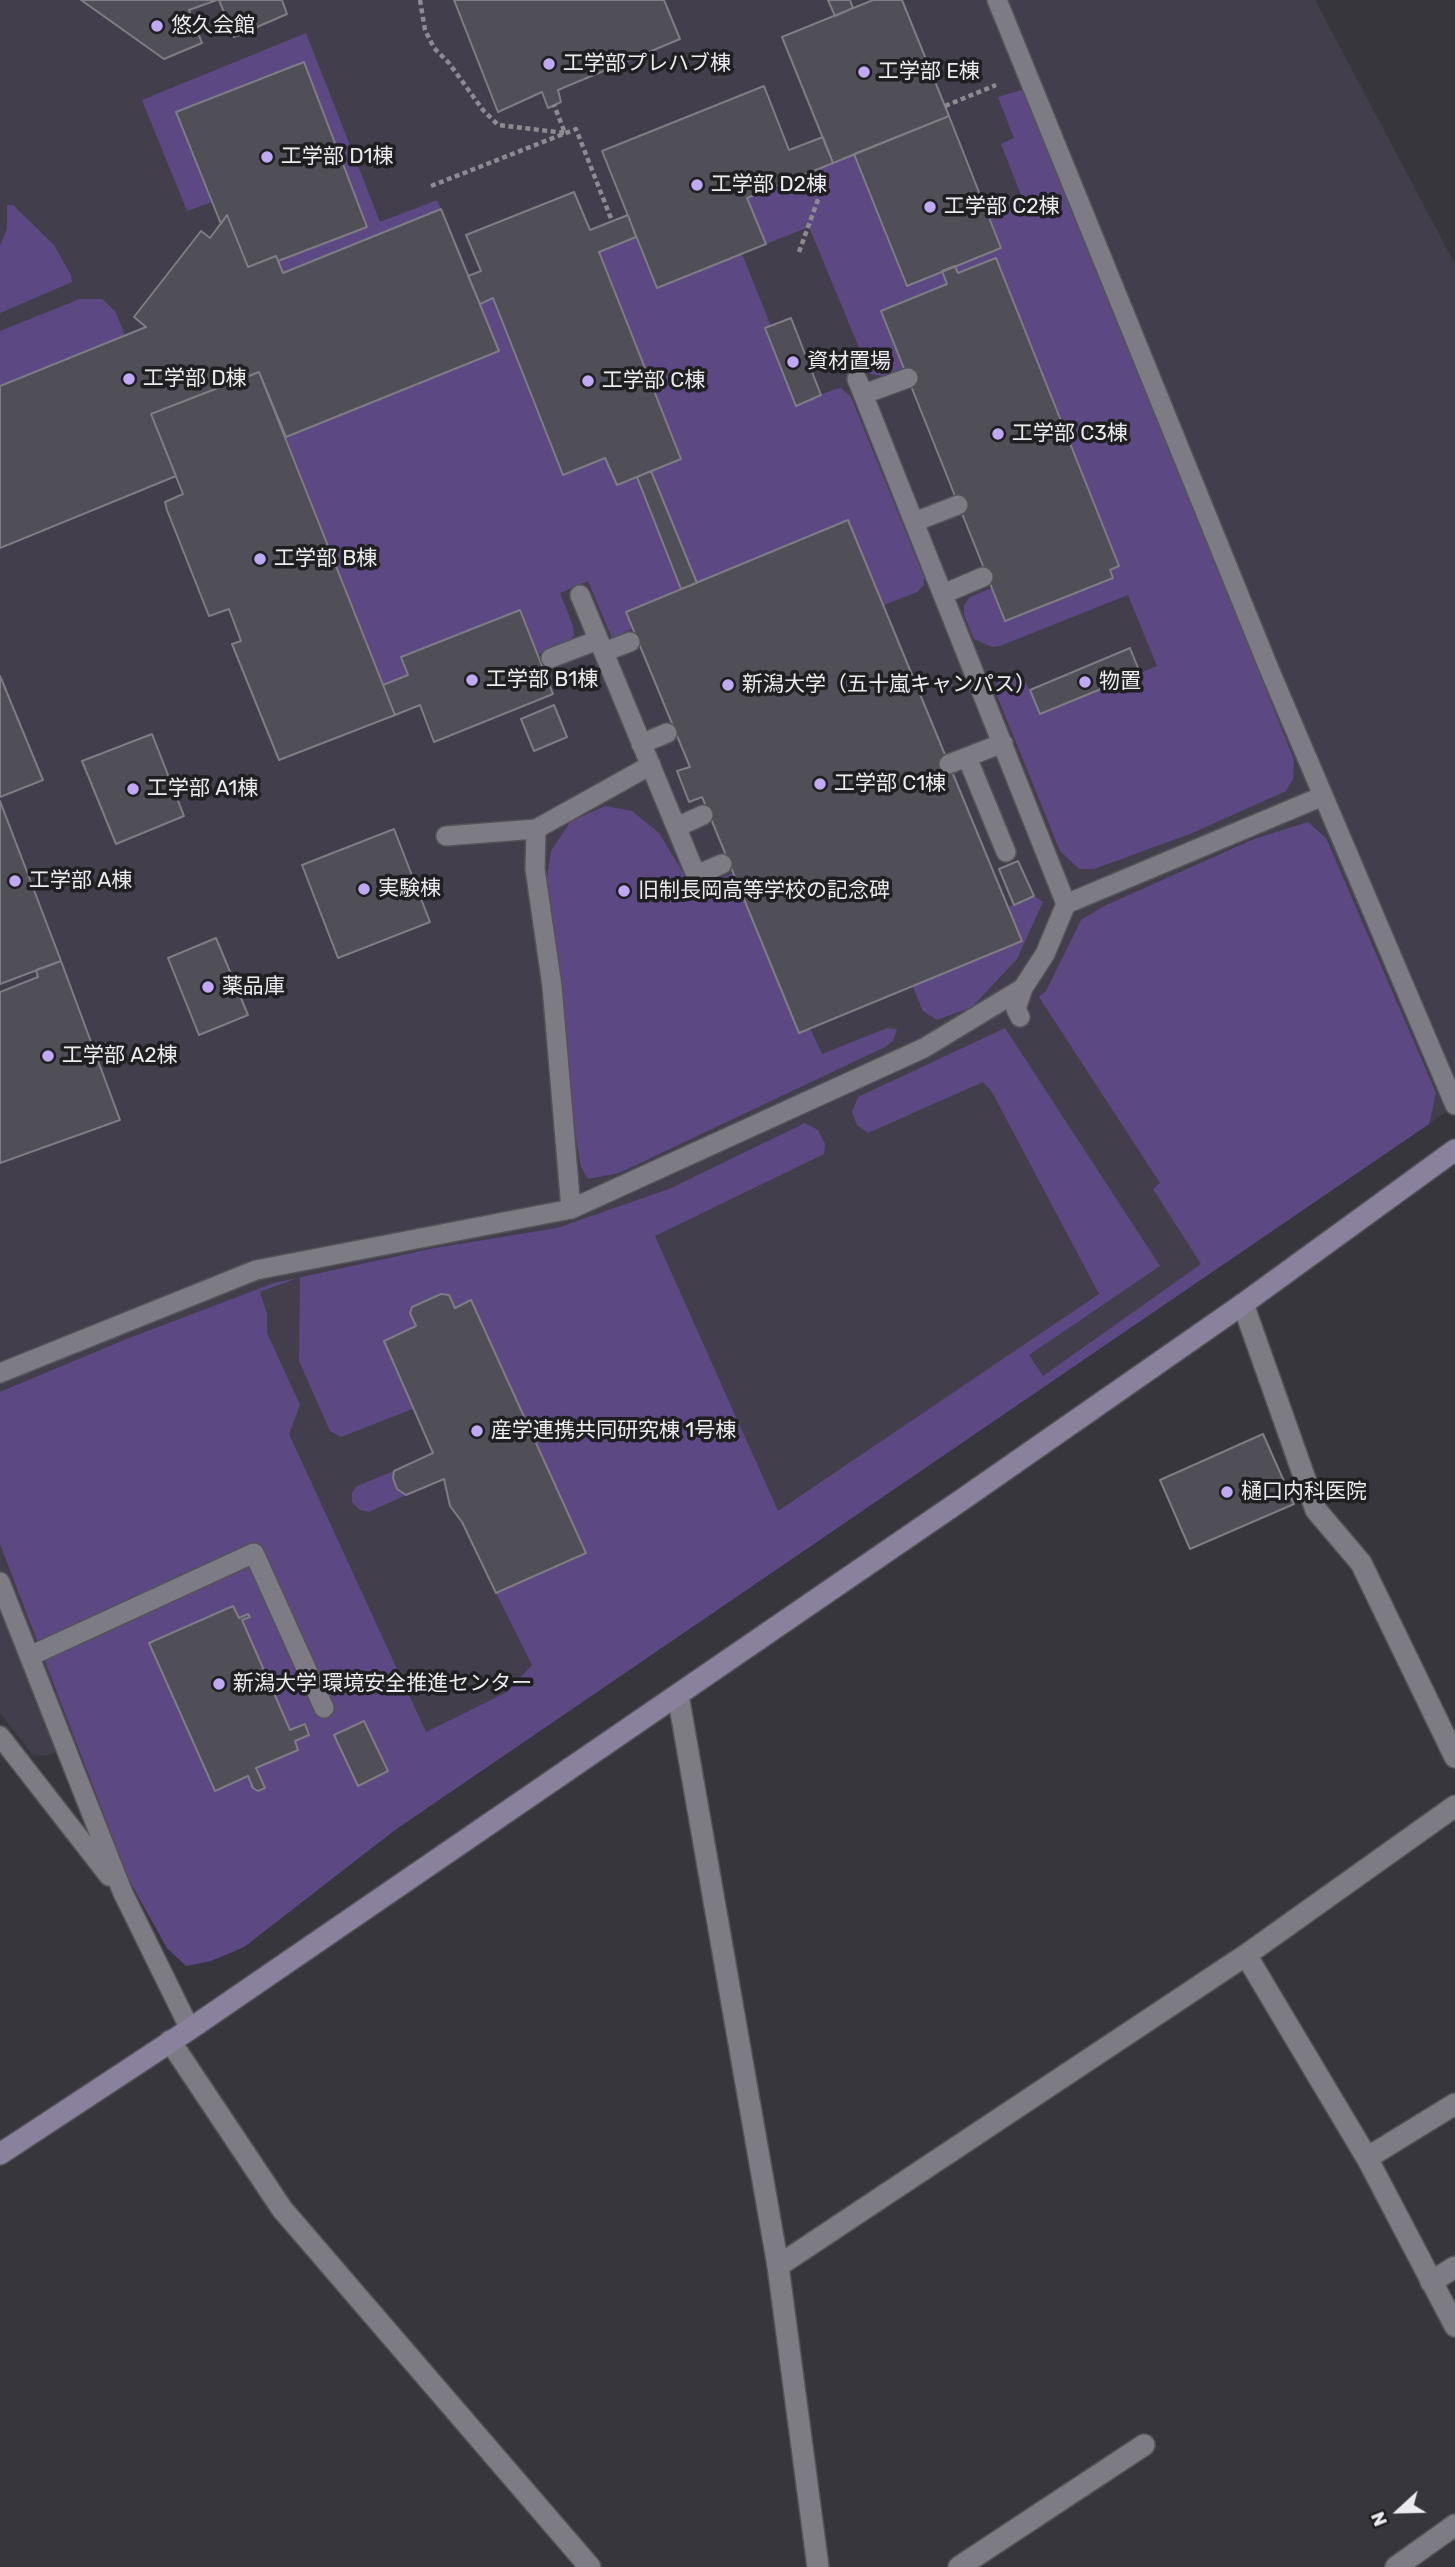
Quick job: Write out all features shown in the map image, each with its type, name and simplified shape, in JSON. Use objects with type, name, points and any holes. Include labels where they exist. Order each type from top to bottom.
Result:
[{"type":"street","points":[[0,2154],[190,2029],[678,1695],[1243,1304],[1455,1150]]},
{"type":"street","points":[[1243,1304],[1316,1510],[1361,1563],[1455,1757]]},
{"type":"street","points":[[678,1695],[778,2266],[818,2567]]},
{"type":"street","points":[[778,2266],[1246,1955],[1455,1806]]},
{"type":"street","points":[[1246,1955],[1367,2158],[1455,2326]]},
{"type":"street","points":[[170,2041],[282,2209],[590,2567]]},
{"type":"street","points":[[1367,2158],[1455,2104]]},
{"type":"street","points":[[1432,2282],[1455,2267]]},
{"type":"street","points":[[959,2567],[1144,2445]]},
{"type":"street","points":[[1396,2567],[1455,2525]]},
{"type":"lane","points":[[997,0],[1323,796],[1455,1105]]},
{"type":"lane","points":[[908,378],[861,387],[1066,904],[1045,954],[1023,988],[1016,1009],[1020,1017]]},
{"type":"lane","points":[[914,522],[958,505]]},
{"type":"lane","points":[[943,594],[983,577]]},
{"type":"lane","points":[[580,595],[696,875],[722,864]]},
{"type":"lane","points":[[551,659],[601,646],[630,642]]},
{"type":"lane","points":[[641,744],[667,733]]},
{"type":"lane","points":[[1003,743],[958,761],[1006,852]]},
{"type":"lane","points":[[446,836],[536,829],[651,765]]},
{"type":"lane","points":[[1066,904],[1323,796]]},
{"type":"lane","points":[[677,827],[703,815]]},
{"type":"lane","points":[[536,829],[535,869],[552,985],[571,1209]]},
{"type":"lane","points":[[0,1373],[256,1270],[571,1209],[923,1048],[1023,988]]},
{"type":"lane","points":[[30,1656],[254,1553],[324,1708]]},
{"type":"lane","points":[[0,1582],[123,1893],[190,2029]]},
{"type":"lane","points":[[0,1736],[123,1893]]},
{"type":"path","points":[[419,0],[425,30],[433,48],[498,125],[565,133]]},
{"type":"path","points":[[945,106],[1027,73]]},
{"type":"path","points":[[554,105],[565,133]]},
{"type":"path","points":[[431,186],[576,129],[612,221]]},
{"type":"path","points":[[799,252],[820,194],[811,172]]},
{"type":"shaded area","name":"新潟大学（五十嵐キャンパス）","points":[[0,0],[1315,0],[1455,264],[1455,1106],[395,1830],[244,1947],[211,1961],[186,1966],[167,1948],[129,1880],[77,1743],[46,1756],[32,1754],[0,1713]]},
{"type":"shaded area","points":[[306,33],[380,222],[437,200],[441,209],[283,273],[278,261],[367,226],[304,63],[176,112],[212,202],[187,211],[142,100]]},
{"type":"shaded area","points":[[1021,90],[1031,98],[1294,760],[1293,779],[1286,791],[1190,834],[1094,869],[1079,869],[1060,851],[994,688],[1001,678],[1021,672],[1040,714],[1157,666],[1128,595],[992,647],[974,639],[964,615],[964,605],[970,597],[992,588],[1110,570],[1119,566],[996,259],[958,273],[955,266],[1001,248],[988,214],[1023,200],[1001,144],[1014,138],[998,97]]},
{"type":"shaded area","points":[[854,154],[906,286],[942,271],[947,284],[881,311],[904,368],[883,376],[870,374],[809,227],[766,244],[747,198]]},
{"type":"shaded area","points":[[7,205],[13,205],[54,245],[71,275],[72,282],[0,313],[0,246],[7,229]]},
{"type":"shaded area","points":[[636,237],[657,287],[742,254],[771,326],[765,329],[796,405],[841,388],[851,397],[924,577],[924,585],[917,592],[884,605],[848,520],[697,583],[651,471],[681,459],[599,252]]},
{"type":"shaded area","points":[[493,298],[563,474],[605,458],[617,485],[637,477],[681,589],[626,612],[632,629],[612,638],[588,581],[560,593],[573,626],[574,635],[569,642],[538,654],[519,610],[402,657],[408,675],[383,685],[286,437],[498,351],[480,304]]},
{"type":"shaded area","points":[[80,299],[102,299],[115,311],[125,335],[0,386],[0,331]]},
{"type":"shaded area","points":[[605,806],[632,811],[659,833],[693,889],[733,873],[799,1032],[810,1028],[822,1054],[887,1028],[897,1029],[893,1041],[885,1047],[619,1173],[588,1179],[581,1167],[574,1127],[545,892],[551,851],[571,821]]},
{"type":"shaded area","points":[[1308,822],[1326,838],[1436,1093],[1429,1124],[395,1830],[244,1947],[211,1961],[186,1966],[167,1948],[129,1880],[0,1544],[0,1392],[124,1340],[274,1283],[298,1278],[260,1292],[267,1314],[267,1333],[300,1405],[289,1434],[426,1732],[507,1692],[532,1665],[496,1593],[586,1553],[471,1301],[455,1308],[449,1295],[441,1294],[412,1307],[410,1313],[416,1326],[384,1342],[415,1408],[341,1437],[330,1431],[299,1361],[300,1277],[435,1248],[557,1228],[669,1189],[805,1123],[818,1130],[825,1144],[824,1154],[655,1236],[778,1511],[1099,1294],[992,1092],[983,1082],[868,1133],[857,1125],[852,1112],[858,1097],[1005,1028],[1160,1266],[1029,1355],[1043,1376],[1201,1264],[1153,1189],[1160,1183],[1039,997],[1046,991],[1081,920],[1104,906],[1254,839]],"holes":[[[232,1606],[239,1618],[248,1615],[249,1618],[242,1620],[298,1749],[256,1768],[265,1787],[258,1791],[253,1788],[248,1776],[216,1790],[150,1644]],[[364,1722],[388,1771],[358,1786]]]},
{"type":"shaded area","points":[[1034,896],[1043,902],[1017,959],[972,1007],[937,1020],[923,1011],[912,985],[1021,940],[1008,907]]},
{"type":"shaded area","points":[[394,1471],[397,1489],[406,1495],[369,1512],[360,1510],[352,1502],[352,1493],[357,1486]]},
{"type":"building","name":"悠久会館","points":[[81,0],[217,0],[189,10],[202,43],[164,59]]},
{"type":"building","name":"悠久会館","points":[[219,0],[282,0],[287,14],[234,37]]},
{"type":"building","name":"工学部プレハブ棟","points":[[454,0],[664,0],[680,39],[558,90],[561,102],[548,108],[542,92],[498,112]]},
{"type":"building","points":[[828,0],[850,0],[853,8],[835,16]]},
{"type":"building","name":"工学部 E棟","points":[[873,0],[902,0],[949,116],[833,163],[782,37]]},
{"type":"building","name":"工学部 D1棟","points":[[304,62],[367,227],[278,261],[276,256],[248,267],[227,215],[221,224],[176,112]]},
{"type":"building","name":"工学部 D2棟","points":[[764,86],[789,150],[823,137],[833,163],[747,198],[766,244],[657,288],[602,151]]},
{"type":"building","name":"工学部 C2棟","points":[[949,116],[1001,248],[907,286],[854,154]]},
{"type":"building","name":"工学部 C棟","points":[[574,192],[590,230],[628,215],[636,237],[599,252],[681,459],[617,485],[605,458],[563,475],[493,298],[480,304],[468,276],[481,271],[466,235]]},
{"type":"building","name":"工学部 D棟","points":[[441,209],[499,351],[286,437],[259,372],[151,414],[176,476],[0,548],[0,386],[146,327],[134,317],[201,231],[210,238],[227,215],[248,267],[276,256],[283,273]]},
{"type":"building","name":"工学部 C3棟","points":[[996,258],[1119,566],[1110,570],[1113,578],[1005,621],[881,311],[947,284],[942,271],[955,266],[958,273]]},
{"type":"building","name":"資材置場","points":[[791,318],[821,395],[796,406],[765,328]]},
{"type":"building","name":"工学部 B棟","points":[[259,372],[395,715],[279,760],[232,644],[241,641],[229,609],[209,616],[167,510],[165,502],[183,494],[151,414]]},
{"type":"building","points":[[651,471],[697,583],[681,589],[637,477]]},
{"type":"building","name":"工学部 C1棟","points":[[848,520],[1022,941],[799,1033],[702,797],[689,802],[677,771],[690,767],[626,612]]},
{"type":"building","name":"工学部 B1棟","points":[[520,610],[553,694],[434,742],[420,705],[395,715],[383,685],[408,675],[401,657]]},
{"type":"building","name":"物置","points":[[1130,648],[1140,673],[1040,714],[1030,690]]},
{"type":"building","points":[[0,676],[43,780],[0,797]]},
{"type":"building","points":[[554,705],[567,737],[534,751],[521,719]]},
{"type":"building","name":"工学部 A1棟","points":[[152,734],[184,816],[116,844],[82,761]]},
{"type":"building","name":"工学部 A棟","points":[[0,801],[61,961],[0,984]]},
{"type":"building","name":"実験棟","points":[[394,829],[430,922],[338,958],[302,865]]},
{"type":"building","points":[[1018,861],[1034,896],[1014,905],[999,869]]},
{"type":"building","name":"薬品庫","points":[[216,938],[248,1015],[199,1035],[168,958]]},
{"type":"building","name":"工学部 A2棟","points":[[61,961],[120,1120],[0,1163],[0,992],[38,977],[36,970]]},
{"type":"building","name":"産学連携共同研究棟 1号棟","points":[[441,1294],[449,1295],[455,1308],[471,1300],[586,1553],[496,1593],[462,1522],[450,1506],[444,1479],[406,1495],[397,1489],[393,1478],[394,1471],[433,1453],[384,1341],[416,1326],[410,1313],[412,1307]]},
{"type":"building","name":"樋口内科医院","points":[[1263,1434],[1294,1504],[1190,1549],[1160,1480]]},
{"type":"building","name":"新潟大学 環境安全推進センター","points":[[233,1606],[239,1618],[248,1614],[250,1617],[242,1620],[290,1730],[305,1724],[309,1735],[295,1741],[298,1750],[256,1768],[265,1788],[258,1791],[253,1788],[248,1776],[215,1791],[149,1643]]},
{"type":"building","points":[[364,1721],[388,1771],[358,1786],[334,1735]]},
{"type":"place","name":"悠久会館","points":[[157,26]]},
{"type":"place","name":"工学部プレハブ棟","points":[[549,64]]},
{"type":"place","name":"工学部 E棟","points":[[864,72]]},
{"type":"place","name":"工学部 D1棟","points":[[267,157]]},
{"type":"place","name":"工学部 D2棟","points":[[697,185]]},
{"type":"place","name":"工学部 C2棟","points":[[930,207]]},
{"type":"place","name":"資材置場","points":[[793,362]]},
{"type":"place","name":"工学部 D棟","points":[[129,379]]},
{"type":"place","name":"工学部 C棟","points":[[588,381]]},
{"type":"place","name":"工学部 C3棟","points":[[998,434]]},
{"type":"place","name":"工学部 B棟","points":[[260,559]]},
{"type":"place","name":"工学部 B1棟","points":[[472,680]]},
{"type":"place","name":"物置","points":[[1085,682]]},
{"type":"place","name":"新潟大学（五十嵐キャンパス）","points":[[728,685]]},
{"type":"place","name":"工学部 C1棟","points":[[820,784]]},
{"type":"place","name":"工学部 A1棟","points":[[133,789]]},
{"type":"place","name":"工学部 A棟","points":[[15,881]]},
{"type":"place","name":"実験棟","points":[[364,889]]},
{"type":"place","name":"旧制長岡高等学校の記念碑","points":[[624,891]]},
{"type":"place","name":"薬品庫","points":[[208,987]]},
{"type":"place","name":"工学部 A2棟","points":[[48,1056]]},
{"type":"place","name":"産学連携共同研究棟 1号棟","points":[[477,1431]]},
{"type":"place","name":"樋口内科医院","points":[[1227,1492]]},
{"type":"place","name":"新潟大学 環境安全推進センター","points":[[219,1684]]}]
